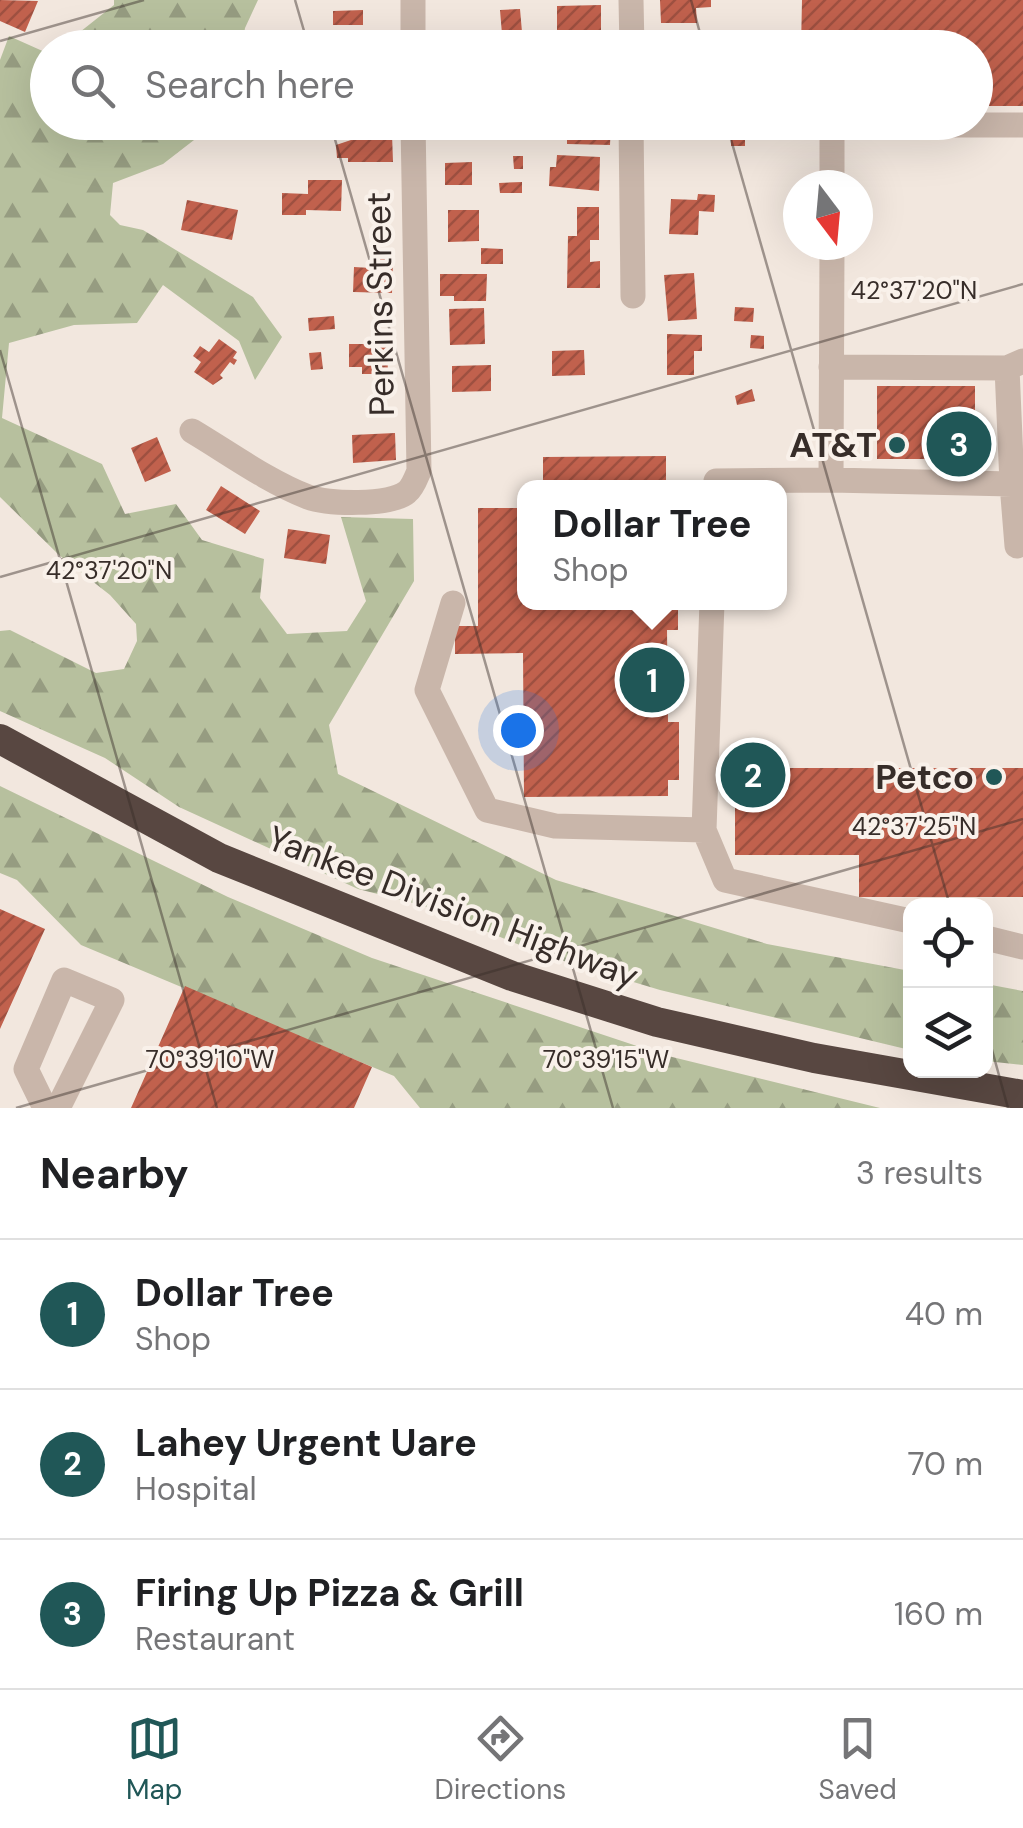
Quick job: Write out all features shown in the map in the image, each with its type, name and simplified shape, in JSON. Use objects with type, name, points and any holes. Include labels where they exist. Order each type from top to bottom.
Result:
[{"type":"highway","name":"Yankee Division Highway","points":[[0,739],[219,858],[512,976],[657,1022],[814,1058],[1023,1095]]},
{"type":"street","points":[[412,0],[413,30]]},
{"type":"street","points":[[631,0],[632,30]]},
{"type":"street","points":[[993,125],[1023,125]]},
{"type":"street","name":"Perkins Street","points":[[192,431],[312,498],[380,500],[408,492],[419,472],[413,140]]},
{"type":"street","points":[[631,140],[633,296]]},
{"type":"street","points":[[832,140],[832,170]]},
{"type":"street","points":[[831,480],[832,260]]},
{"type":"street","points":[[831,367],[1015,364],[1012,484],[1017,546]]},
{"type":"street","points":[[787,480],[1012,484]]},
{"type":"street","points":[[453,603],[427,690],[488,810],[555,826],[704,830]]},
{"type":"street","points":[[712,610],[704,830],[725,880],[903,919]]},
{"type":"street","points":[[993,940],[1023,947]]},
{"type":"street","points":[[44,1108],[26,1069],[64,980],[112,1000],[58,1108]]},
{"type":"green space","points":[[114,0],[258,0],[245,30],[82,30],[114,5]]},
{"type":"green space","points":[[9,36],[30,45],[30,140],[194,140],[163,164],[113,183],[110,215],[120,225],[143,230],[253,297],[282,337],[255,380],[239,341],[163,285],[137,323],[74,325],[9,343],[2,418],[102,464],[125,514],[176,504],[202,540],[264,559],[260,598],[287,634],[347,631],[366,601],[341,517],[413,519],[414,581],[329,725],[338,774],[556,880],[767,944],[903,970],[903,1048],[660,990],[547,956],[421,905],[358,889],[179,807],[105,758],[0,711],[0,631],[10,630],[96,673],[124,669],[137,641],[136,624],[110,595],[59,555],[0,497],[0,60]]},
{"type":"green space","points":[[0,786],[228,897],[372,958],[664,1055],[880,1108],[420,1108],[394,1076],[81,945],[17,880],[0,873]]},
{"type":"green space","points":[[993,985],[1023,991],[1023,1065],[993,1062]]},
{"type":"building","points":[[0,0],[38,1],[25,32],[0,21]]},
{"type":"building","points":[[660,0],[711,0],[711,7],[696,8],[697,23],[661,23]]},
{"type":"building","points":[[802,0],[1023,0],[1023,106],[993,106],[993,30],[801,30]]},
{"type":"building","points":[[601,5],[601,30],[557,30],[557,6]]},
{"type":"building","points":[[520,9],[522,30],[502,30],[500,10]]},
{"type":"building","points":[[363,10],[363,25],[333,25],[333,11]]},
{"type":"building","points":[[351,140],[392,140],[393,162],[348,162],[348,158],[337,158],[336,145]]},
{"type":"building","points":[[567,140],[610,140],[610,145],[567,144]]},
{"type":"building","points":[[731,140],[745,140],[745,146],[731,146]]},
{"type":"building","points":[[557,155],[600,157],[599,191],[549,186],[550,167],[556,167]]},
{"type":"building","points":[[513,156],[523,156],[523,169],[514,169]]},
{"type":"building","points":[[472,162],[472,185],[445,185],[445,163]]},
{"type":"building","points":[[308,180],[342,180],[341,211],[306,210],[306,215],[282,215],[282,193],[308,194]]},
{"type":"building","points":[[522,182],[522,193],[500,193],[499,183]]},
{"type":"building","points":[[698,194],[715,195],[714,212],[699,211],[698,235],[669,234],[671,199],[697,200]]},
{"type":"building","points":[[187,200],[238,210],[232,240],[181,230]]},
{"type":"building","points":[[577,207],[599,207],[599,240],[590,240],[590,262],[600,261],[600,288],[567,288],[568,236],[577,236]]},
{"type":"building","points":[[448,210],[479,210],[479,241],[448,242]]},
{"type":"building","points":[[481,248],[503,249],[503,264],[481,264]]},
{"type":"building","points":[[371,259],[393,259],[392,293],[353,292],[354,267],[371,268]]},
{"type":"building","points":[[694,273],[697,319],[668,321],[664,275]]},
{"type":"building","points":[[440,274],[487,274],[486,301],[454,301],[454,296],[440,296]]},
{"type":"building","points":[[735,307],[754,308],[753,322],[734,321]]},
{"type":"building","points":[[484,308],[485,344],[450,345],[449,309]]},
{"type":"building","points":[[334,316],[335,329],[309,331],[308,318]]},
{"type":"building","points":[[667,334],[702,335],[702,351],[694,351],[694,375],[667,375]]},
{"type":"building","points":[[751,335],[764,336],[764,349],[750,348]]},
{"type":"building","points":[[219,339],[237,352],[233,358],[237,360],[234,365],[230,362],[220,375],[223,378],[213,385],[194,372],[201,362],[193,356],[200,346],[209,352]]},
{"type":"building","points":[[349,344],[387,344],[388,374],[362,374],[362,367],[349,367]]},
{"type":"building","points":[[584,350],[585,375],[552,376],[552,351]]},
{"type":"building","points":[[321,352],[323,369],[311,370],[309,353]]},
{"type":"building","points":[[491,365],[491,391],[452,392],[452,366]]},
{"type":"building","points":[[877,386],[975,386],[975,459],[877,459]]},
{"type":"building","points":[[752,389],[755,401],[737,405],[735,396]]},
{"type":"building","points":[[395,433],[396,460],[353,463],[352,435]]},
{"type":"building","points":[[157,437],[171,471],[145,482],[131,448]]},
{"type":"building","points":[[666,456],[666,480],[543,480],[543,457]]},
{"type":"building","points":[[221,486],[260,511],[245,534],[206,510]]},
{"type":"building","points":[[478,508],[517,508],[517,610],[678,610],[678,630],[667,630],[668,722],[679,722],[679,780],[668,780],[668,796],[524,797],[523,653],[455,654],[455,626],[478,626]]},
{"type":"building","points":[[288,529],[330,535],[326,564],[284,558]]},
{"type":"building","points":[[735,768],[1023,768],[1023,897],[859,897],[859,855],[735,855]]},
{"type":"building","points":[[0,909],[45,929],[0,1029]]},
{"type":"building","points":[[185,986],[372,1067],[354,1108],[131,1108]]},
{"type":"place","name":"Firing Up Pizza & Grill","points":[[959,444]]},
{"type":"place","name":"AT&T","points":[[897,445]]},
{"type":"place","name":"Dollar Tree","points":[[652,680]]},
{"type":"place","name":"Lahey Urgent Uare","points":[[753,775]]},
{"type":"place","name":"Petco","points":[[994,777]]}]
